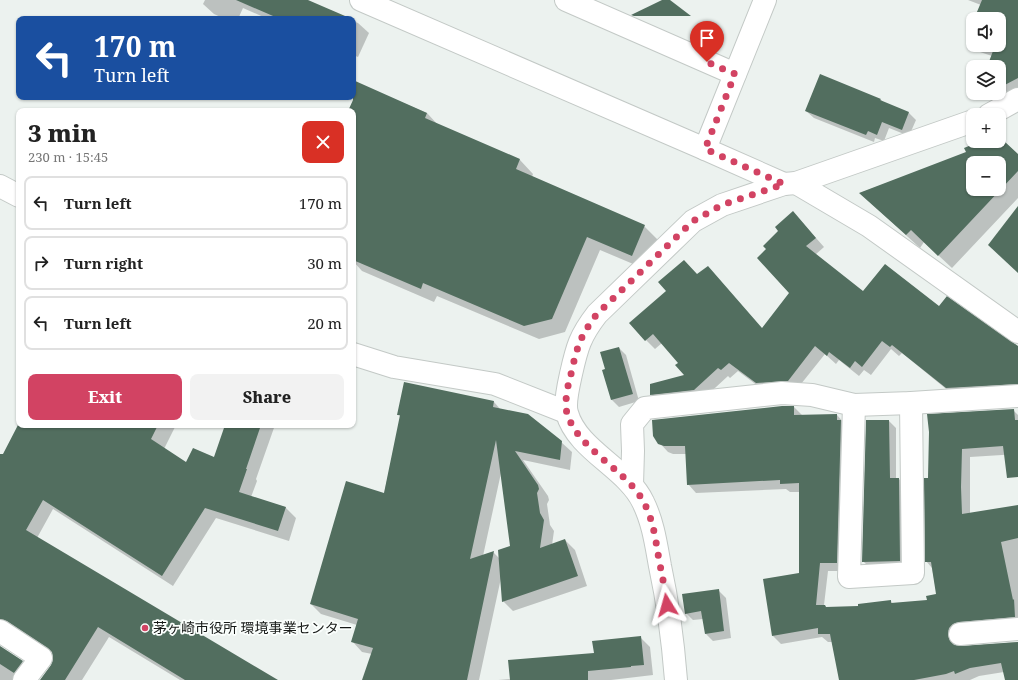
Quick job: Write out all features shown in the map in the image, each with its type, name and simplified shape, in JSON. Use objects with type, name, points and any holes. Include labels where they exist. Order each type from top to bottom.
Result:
[{"type":"street","points":[[361,0],[705,149],[790,184],[869,226],[1018,332]]},
{"type":"street","points":[[566,0],[735,74]]},
{"type":"street","points":[[705,149],[764,0]]},
{"type":"street","points":[[1002,108],[1018,99]]},
{"type":"street","points":[[676,680],[665,590],[652,524],[642,500],[632,485],[590,447],[574,429],[566,412],[568,387],[578,345],[585,329],[597,314],[693,221],[722,205],[790,184],[966,123]]},
{"type":"street","points":[[0,186],[16,194]]},
{"type":"street","points":[[356,355],[394,367],[495,384],[566,412]]},
{"type":"street","points":[[632,485],[632,424],[645,408],[782,393],[812,395],[854,405],[1018,396]]},
{"type":"street","points":[[854,405],[849,577],[913,573],[911,403]]},
{"type":"street","points":[[960,634],[1018,629]]},
{"type":"street","points":[[0,631],[41,658],[24,680]]},
{"type":"building","points":[[236,0],[308,0],[345,16],[273,16]]},
{"type":"building","points":[[662,0],[670,0],[691,16],[631,15]]},
{"type":"building","points":[[982,0],[1018,0],[1018,78],[1006,84],[1006,60],[990,60],[993,52],[1006,52],[1006,12],[977,12]]},
{"type":"building","points":[[820,74],[909,112],[902,130],[882,122],[877,135],[868,131],[866,135],[805,111]]},
{"type":"building","points":[[356,81],[427,113],[425,118],[520,159],[516,169],[645,225],[632,256],[587,237],[552,319],[524,326],[423,283],[421,289],[356,261],[356,108],[349,108],[353,100],[356,100]]},
{"type":"building","points":[[1006,143],[1018,154],[1018,171],[1006,184],[1006,156],[966,156],[966,196],[994,196],[938,256],[911,230],[906,235],[859,193],[966,152],[964,148],[966,147],[1006,148]]},
{"type":"building","points":[[1018,206],[1018,273],[988,245]]},
{"type":"building","points":[[793,211],[816,238],[806,246],[863,291],[885,264],[939,306],[947,296],[1018,346],[1018,384],[946,388],[892,345],[890,347],[882,341],[862,367],[855,361],[850,368],[829,352],[827,356],[815,346],[788,381],[756,383],[729,363],[721,370],[718,368],[694,390],[650,395],[650,384],[684,375],[675,365],[678,363],[653,334],[645,341],[629,323],[666,291],[658,282],[684,260],[697,274],[708,266],[762,328],[789,293],[757,258],[766,249],[763,246],[778,231],[775,227]]},
{"type":"building","points":[[619,347],[633,394],[611,400],[602,370],[605,369],[600,352]]},
{"type":"building","points":[[404,382],[494,401],[493,407],[528,414],[562,441],[560,460],[515,451],[538,485],[539,489],[537,493],[540,513],[544,520],[540,548],[565,539],[578,576],[502,602],[498,550],[510,546],[496,440],[470,559],[494,551],[467,680],[362,680],[373,648],[351,642],[358,619],[310,604],[346,481],[384,493],[400,415],[397,415]]},
{"type":"building","points":[[794,406],[794,415],[837,414],[837,420],[841,420],[837,563],[820,563],[816,605],[825,605],[826,607],[858,606],[858,604],[891,600],[891,603],[927,600],[926,596],[936,594],[931,562],[925,562],[924,478],[928,478],[929,432],[927,414],[1014,409],[1015,420],[1018,420],[1018,477],[1007,478],[1003,446],[962,449],[961,487],[962,514],[1018,505],[1018,538],[1001,542],[1013,600],[1014,599],[1015,617],[959,622],[953,624],[949,628],[948,635],[950,641],[954,645],[961,646],[1018,642],[1018,680],[1005,680],[1001,663],[970,668],[955,674],[954,671],[914,680],[839,680],[830,634],[818,634],[818,628],[772,636],[763,579],[799,573],[799,483],[780,484],[780,480],[687,485],[685,446],[664,446],[658,444],[653,436],[652,420]]},
{"type":"building","points":[[866,420],[889,420],[890,478],[899,478],[900,561],[862,562]]},
{"type":"building","points":[[16,428],[156,428],[151,439],[186,462],[193,448],[214,457],[224,428],[260,428],[239,492],[286,507],[278,531],[205,508],[162,576],[43,500],[26,530],[278,680],[185,680],[98,627],[65,680],[40,680],[51,665],[53,659],[52,652],[7,621],[0,619],[0,454],[3,454]]},
{"type":"building","points":[[719,589],[724,631],[705,634],[701,611],[685,614],[682,594]]},
{"type":"building","points":[[641,636],[644,665],[588,671],[588,680],[510,680],[508,660],[594,653],[592,641]]},
{"type":"building","points":[[0,646],[23,661],[14,673],[0,664]]},
{"type":"place","name":"茅ヶ崎市役所 環境事業センター","points":[[145,628]]},
{"type":"route","points":[[667,605],[652,524],[642,500],[632,485],[590,447],[574,429],[566,412],[568,387],[578,345],[585,329],[597,314],[693,221],[722,205],[784,184],[705,149],[735,74],[707,62]]}]
